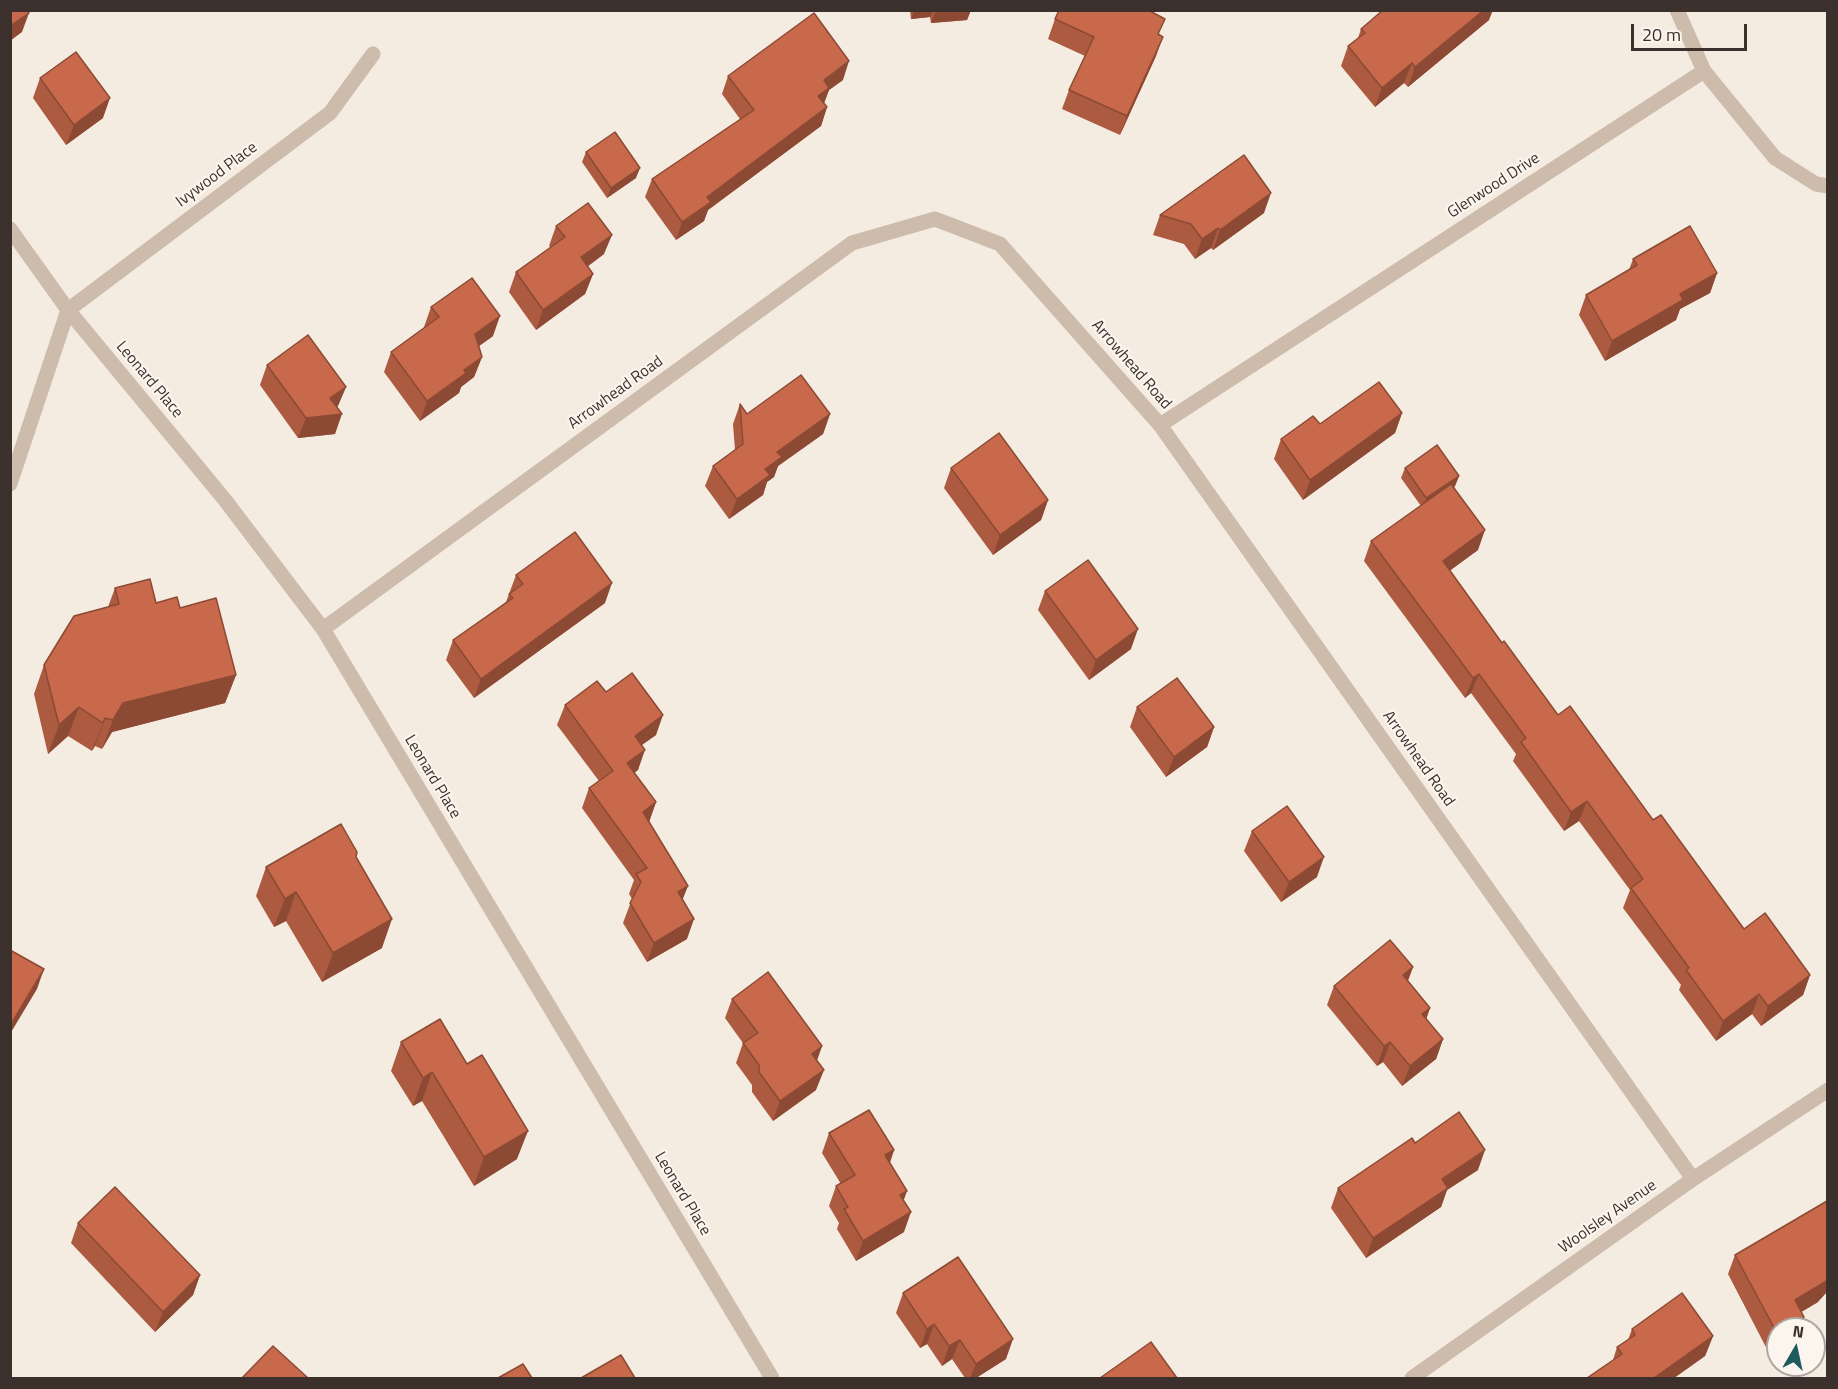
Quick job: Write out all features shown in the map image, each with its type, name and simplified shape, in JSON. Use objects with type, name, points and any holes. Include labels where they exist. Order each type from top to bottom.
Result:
[{"type":"street","points":[[1677,10],[1704,71],[1775,158],[1816,184],[1827,186]]},
{"type":"street","name":"Ivywood Place","points":[[68,310],[330,113],[373,54]]},
{"type":"street","name":"Glenwood Drive","points":[[1160,425],[1704,71]]},
{"type":"street","name":"Arrowhead Road","points":[[323,629],[852,243],[935,219],[1000,244],[1160,425],[1693,1179]]},
{"type":"street","name":"Leonard Place","points":[[10,229],[68,310],[225,500],[323,629],[772,1378]]},
{"type":"street","points":[[10,484],[68,310]]},
{"type":"street","name":"Woolsley Avenue","points":[[1413,1378],[1693,1179],[1827,1090]]},
{"type":"building","points":[[10,10],[27,10],[29,13],[10,26]]},
{"type":"building","points":[[1059,10],[1148,10],[1165,19],[1158,34],[1163,37],[1127,116],[1069,90],[1094,37],[1055,19]]},
{"type":"building","points":[[1383,10],[1484,10],[1415,67],[1412,63],[1382,88],[1348,46],[1365,33],[1361,29]]},
{"type":"building","points":[[814,13],[849,61],[824,80],[829,88],[818,96],[827,107],[707,197],[711,202],[682,222],[652,179],[754,110],[728,76]]},
{"type":"building","points":[[76,52],[110,98],[74,125],[40,78]]},
{"type":"building","points":[[615,132],[640,168],[611,188],[586,152]]},
{"type":"building","points":[[1244,155],[1271,193],[1220,230],[1218,228],[1202,239],[1191,224],[1160,215]]},
{"type":"building","points":[[588,203],[612,235],[581,257],[593,274],[543,310],[516,272],[565,237],[556,226]]},
{"type":"building","points":[[1690,226],[1717,273],[1680,294],[1683,300],[1612,341],[1586,295],[1637,265],[1633,259]]},
{"type":"building","points":[[472,278],[500,316],[475,334],[482,357],[464,370],[466,373],[427,401],[391,352],[439,317],[431,307]]},
{"type":"building","points":[[308,335],[346,387],[330,398],[342,414],[306,418],[267,365]]},
{"type":"building","points":[[801,375],[830,414],[777,452],[782,457],[765,469],[770,475],[737,499],[713,466],[743,444],[740,404],[747,414]]},
{"type":"building","points":[[1379,382],[1402,413],[1310,480],[1281,439],[1313,416],[1320,424]]},
{"type":"building","points":[[999,433],[1048,500],[1000,535],[951,468]]},
{"type":"building","points":[[1437,445],[1459,476],[1426,498],[1405,468]]},
{"type":"building","points":[[1451,484],[1485,530],[1443,561],[1502,643],[1504,641],[1558,715],[1570,706],[1653,820],[1661,815],[1744,929],[1765,913],[1810,975],[1768,1006],[1759,994],[1723,1021],[1686,970],[1689,968],[1631,888],[1643,879],[1587,801],[1571,812],[1521,742],[1526,738],[1479,674],[1473,678],[1371,541]]},
{"type":"building","points":[[575,532],[612,583],[481,679],[453,640],[513,598],[509,594],[523,584],[516,575]]},
{"type":"building","points":[[1088,560],[1138,629],[1096,660],[1045,591]]},
{"type":"building","points":[[150,579],[156,603],[177,597],[180,608],[216,598],[236,675],[123,703],[113,720],[105,718],[103,723],[79,707],[59,725],[44,665],[74,616],[119,604],[115,588]]},
{"type":"building","points":[[632,673],[663,715],[635,736],[645,750],[627,763],[656,802],[643,812],[688,886],[678,892],[694,919],[654,943],[630,903],[641,882],[636,874],[647,868],[589,788],[613,771],[565,705],[597,681],[606,692]]},
{"type":"building","points":[[1177,678],[1214,727],[1174,757],[1137,707]]},
{"type":"building","points":[[1287,806],[1324,857],[1289,882],[1252,831]]},
{"type":"building","points":[[341,824],[357,852],[356,857],[392,919],[333,953],[296,892],[285,899],[266,867]]},
{"type":"building","points":[[1390,940],[1413,967],[1403,975],[1430,1008],[1422,1014],[1443,1039],[1410,1066],[1390,1042],[1384,1046],[1334,986]]},
{"type":"building","points":[[10,950],[44,969],[10,1026]]},
{"type":"building","points":[[768,972],[822,1046],[812,1054],[824,1070],[780,1101],[759,1072],[759,1065],[743,1043],[758,1033],[732,999]]},
{"type":"building","points":[[440,1019],[467,1064],[482,1055],[528,1131],[484,1157],[432,1072],[423,1078],[401,1042]]},
{"type":"building","points":[[869,1110],[894,1150],[885,1155],[907,1191],[900,1195],[911,1212],[863,1241],[844,1209],[848,1207],[836,1186],[855,1175],[829,1133]]},
{"type":"building","points":[[1459,1112],[1485,1150],[1442,1179],[1448,1188],[1373,1238],[1338,1188],[1412,1138],[1415,1143]]},
{"type":"building","points":[[115,1187],[200,1275],[163,1312],[78,1223]]},
{"type":"building","points":[[1827,1201],[1827,1280],[1795,1300],[1804,1317],[1768,1317],[1735,1255]]},
{"type":"building","points":[[958,1257],[1013,1339],[976,1364],[960,1340],[949,1346],[934,1324],[927,1329],[903,1293]]},
{"type":"building","points":[[1682,1293],[1713,1336],[1654,1378],[1587,1378],[1622,1354],[1617,1347],[1635,1335],[1632,1329]]},
{"type":"building","points":[[1151,1342],[1177,1378],[1100,1378]]},
{"type":"building","points":[[273,1346],[308,1378],[242,1378]]},
{"type":"building","points":[[621,1355],[635,1378],[581,1378]]},
{"type":"building","points":[[523,1364],[532,1378],[498,1378]]}]
